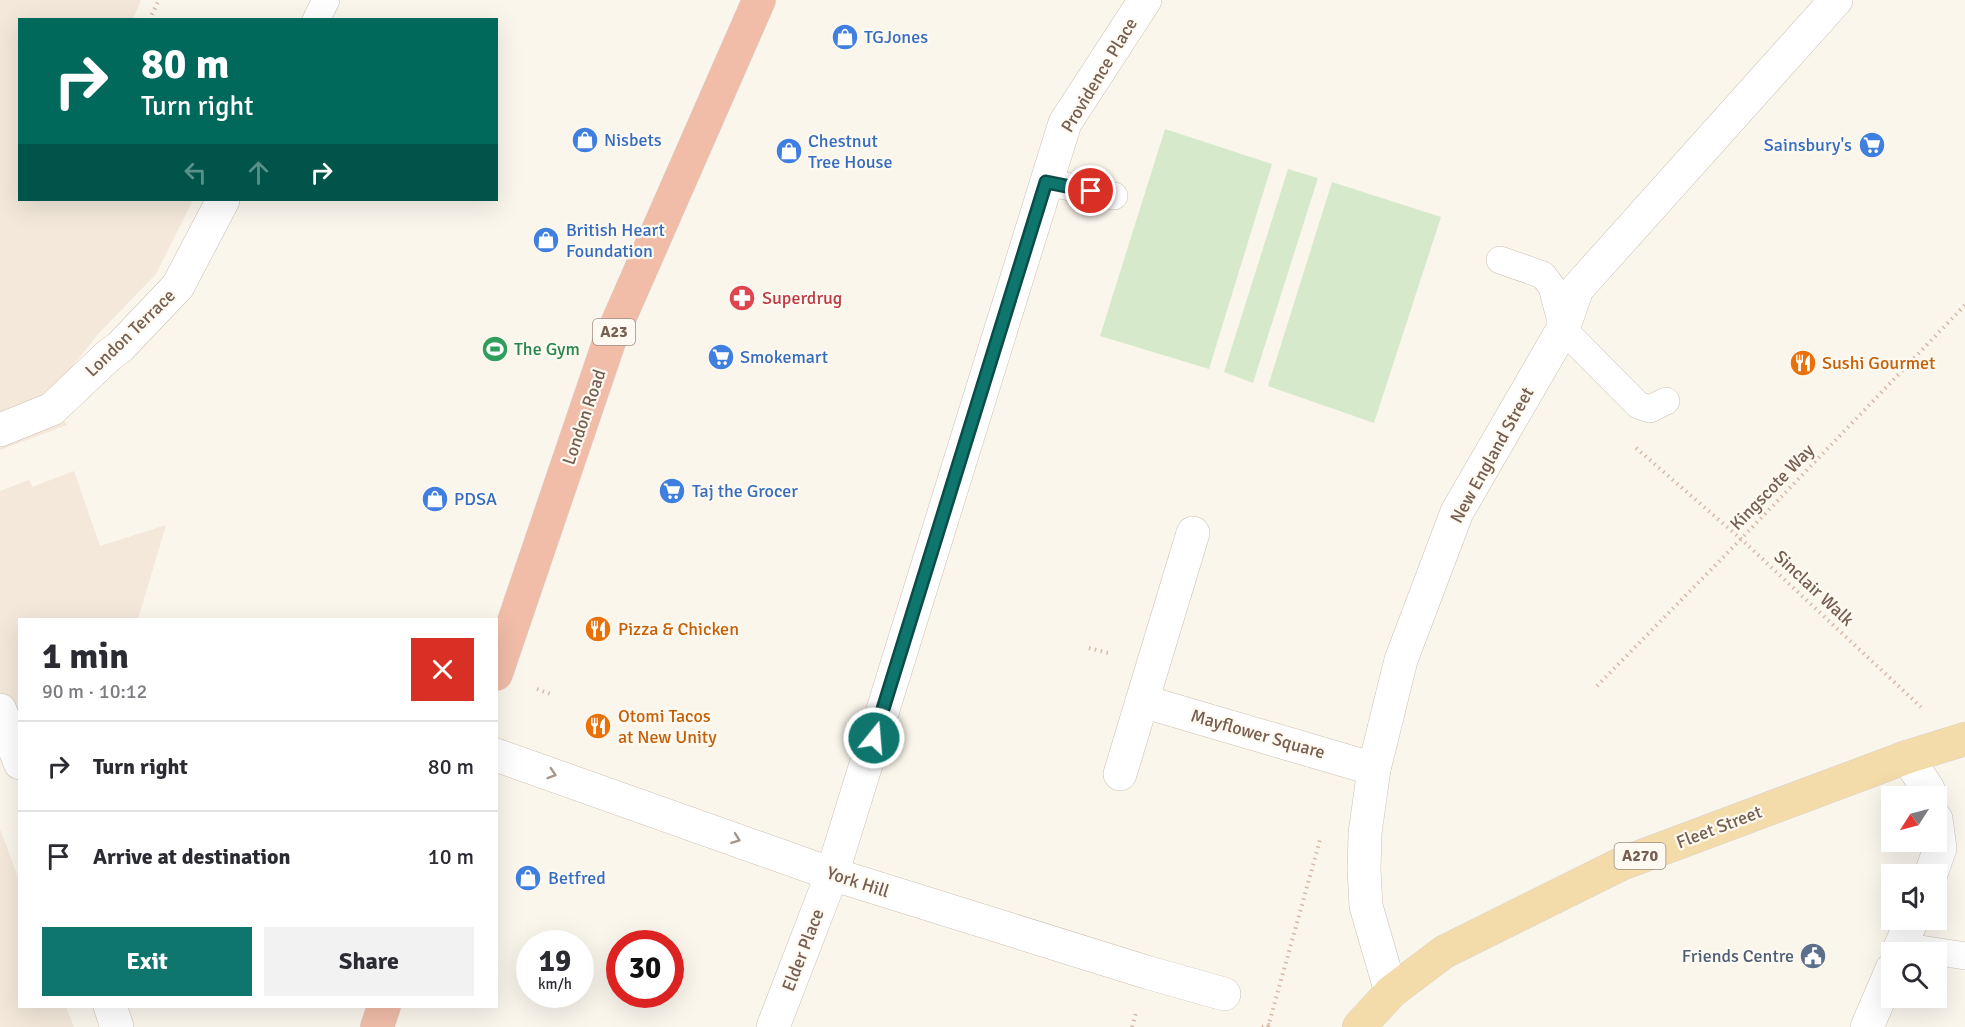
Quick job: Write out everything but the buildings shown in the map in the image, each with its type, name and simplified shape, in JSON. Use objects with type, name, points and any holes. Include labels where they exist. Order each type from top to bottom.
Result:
[{"type":"highway","name":"London Road","points":[[498,668],[609,342],[759,0]]},
{"type":"highway","points":[[376,1027],[383,1008]]},
{"type":"main road","name":"Fleet Street","points":[[1391,992],[1444,952],[1621,864],[1907,757],[1962,741]]},
{"type":"main road","name":"A270","points":[[1359,1027],[1391,992]]},
{"type":"street","name":"Providence Place","points":[[832,874],[1065,123],[1145,0]]},
{"type":"street","name":"New England Street","points":[[1391,992],[1366,906],[1365,833],[1374,768],[1401,660],[1457,512],[1563,329],[1577,289],[1836,0]]},
{"type":"street","name":"London Terrace","points":[[0,430],[52,409],[120,347],[178,286],[222,201]]},
{"type":"street","points":[[1120,774],[1193,533]]},
{"type":"street","name":"Mayflower Square","points":[[1142,700],[1374,768]]},
{"type":"street","points":[[0,710],[13,764]]},
{"type":"street","name":"York Hill","points":[[498,756],[832,874],[1224,994]]},
{"type":"street","points":[[1907,757],[1926,786]]},
{"type":"street","name":"Elder Place","points":[[773,1027],[832,874]]},
{"type":"street","points":[[1868,1027],[1881,995]]},
{"type":"street","points":[[111,1008],[117,1027]]},
{"type":"lane","points":[[317,18],[326,0]]},
{"type":"lane","points":[[1046,182],[1114,196]]},
{"type":"lane","points":[[1500,260],[1544,275],[1552,287],[1563,329],[1638,405],[1650,409],[1666,401]]},
{"type":"lane","points":[[1947,953],[1965,956]]},
{"type":"path","points":[[150,18],[159,0]]},
{"type":"path","name":"Kingscote Way","points":[[1597,686],[1965,305]]},
{"type":"path","name":"Sinclair Walk","points":[[1647,458],[1741,539],[1962,741]]},
{"type":"path","points":[[1262,1027],[1270,1026],[1321,835]]},
{"type":"shaded area","points":[[0,0],[141,0],[133,18],[18,18],[18,201],[192,201],[156,274],[99,333],[49,395],[67,425],[0,450]]},
{"type":"shaded area","points":[[74,471],[100,546],[166,525],[138,618],[18,618],[18,742],[0,750],[0,491],[29,480],[32,487]]},
{"type":"shaded area","points":[[0,829],[18,877],[18,1008],[66,1008],[74,1027],[0,1027]]},
{"type":"green space","points":[[1165,129],[1272,164],[1209,369],[1100,336]]},
{"type":"green space","points":[[1288,169],[1318,178],[1253,383],[1224,372]]},
{"type":"green space","points":[[1332,182],[1441,217],[1374,423],[1268,386]]},
{"type":"place","name":"TGJones","points":[[845,37]]},
{"type":"place","name":"Nisbets","points":[[585,140]]},
{"type":"place","name":"Sainsbury's","points":[[1872,145]]},
{"type":"place","name":"Chestnut Tree House","points":[[789,151]]},
{"type":"place","name":"British Heart Foundation","points":[[546,240]]},
{"type":"place","name":"Superdrug","points":[[742,298]]},
{"type":"place","name":"The Gym","points":[[495,349]]},
{"type":"place","name":"Smokemart","points":[[721,357]]},
{"type":"place","name":"Sushi Gourmet","points":[[1803,363]]},
{"type":"place","name":"Taj the Grocer","points":[[672,491]]},
{"type":"place","name":"PDSA","points":[[435,499]]},
{"type":"place","name":"Pizza & Chicken","points":[[598,629]]},
{"type":"place","name":"Otomi Tacos at New Unity","points":[[598,726]]},
{"type":"place","name":"Betfred","points":[[528,878]]},
{"type":"place","name":"Friends Centre","points":[[1813,956]]},
{"type":"route","points":[[874,738],[1046,182],[1091,191]]}]
